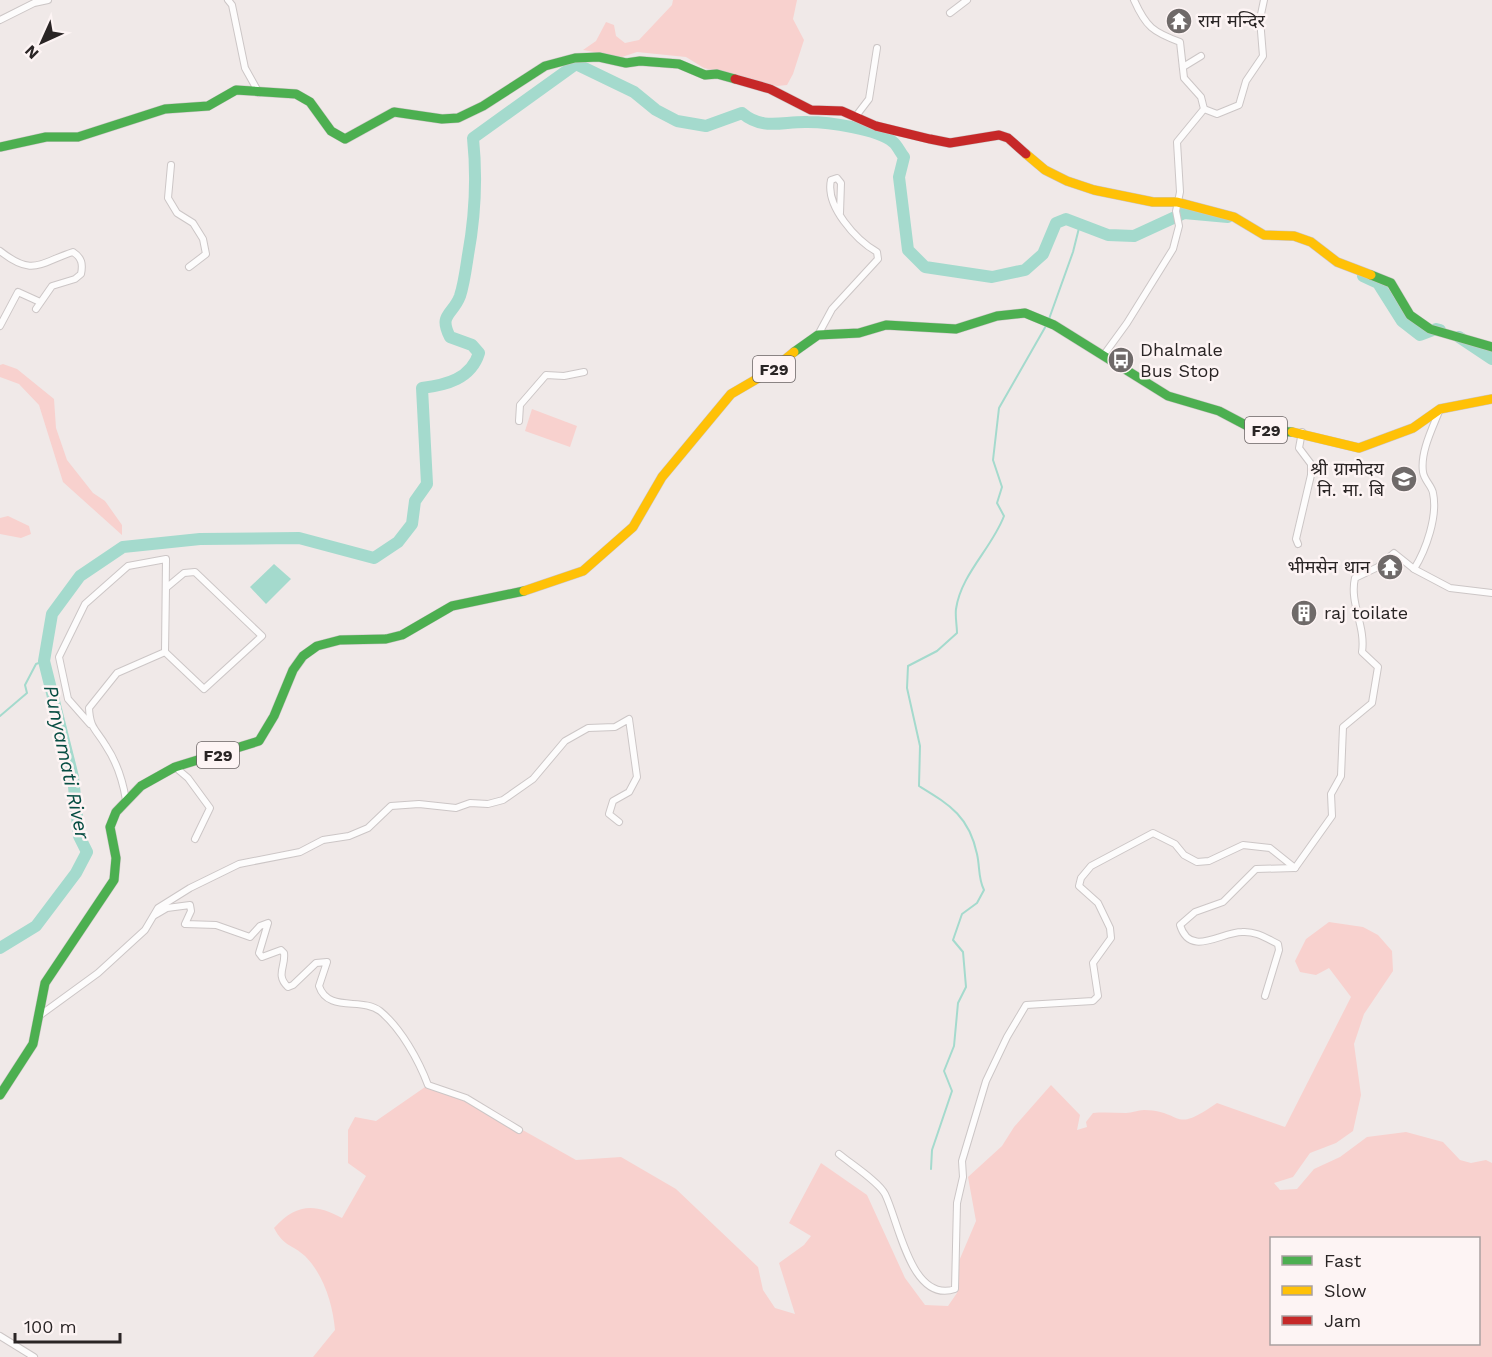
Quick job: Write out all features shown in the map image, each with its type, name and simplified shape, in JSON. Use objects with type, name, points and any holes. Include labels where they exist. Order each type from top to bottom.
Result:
[{"type":"main road","points":[[0,147],[46,137],[78,137],[165,108],[208,106],[236,90],[259,93],[284,92],[303,98],[315,108],[337,136],[345,139],[364,130],[389,113],[397,111],[420,117],[461,118],[472,114],[545,66],[575,58],[599,57],[626,63],[640,61],[679,64],[705,75],[717,74],[770,89],[811,110],[842,111],[876,126],[950,143],[999,135],[1008,138],[1045,170],[1067,181],[1094,190],[1234,217],[1264,235],[1294,236],[1311,242],[1337,262],[1391,283],[1410,315],[1430,329],[1492,347]]},
{"type":"main road","name":"F29","points":[[0,1095],[29,1054],[45,983],[114,880],[116,858],[110,827],[116,812],[141,786],[175,767],[246,747],[259,741],[274,716],[293,670],[303,656],[317,645],[340,640],[386,639],[402,635],[452,606],[521,592],[583,571],[633,527],[662,477],[730,394],[772,370],[801,344],[818,335],[859,333],[886,325],[956,329],[1013,313],[1041,318],[1168,396],[1219,411],[1255,430],[1302,432],[1359,448],[1413,428],[1440,409],[1492,399]]},
{"type":"street","points":[[0,20],[34,3],[48,0]]},
{"type":"street","points":[[228,0],[232,5],[245,68],[259,93]]},
{"type":"street","points":[[950,13],[967,0]]},
{"type":"street","points":[[1134,0],[1142,17],[1155,33],[1180,42],[1184,78],[1201,97],[1204,109]]},
{"type":"street","points":[[1204,109],[1217,114],[1239,105],[1246,81],[1263,56],[1260,19],[1264,0]]},
{"type":"street","points":[[856,116],[869,99],[877,48]]},
{"type":"street","points":[[1183,67],[1202,56]]},
{"type":"street","points":[[1103,356],[1127,323],[1173,249],[1179,226],[1177,206],[1180,192],[1177,142],[1204,109]]},
{"type":"street","points":[[171,165],[168,198],[177,213],[193,223],[203,239],[206,255],[189,267]]},
{"type":"street","points":[[818,335],[832,309],[878,259],[877,252],[865,245],[840,213],[829,189],[831,180],[837,178],[841,183],[840,213]]},
{"type":"street","points":[[0,251],[24,267],[36,267],[73,252],[79,256],[82,262],[81,274],[75,279],[52,286],[36,309]]},
{"type":"street","points":[[0,326],[18,292],[40,302]]},
{"type":"street","points":[[519,421],[520,405],[546,375],[564,376],[584,372]]},
{"type":"street","points":[[1414,569],[1431,534],[1433,493],[1423,470],[1429,436],[1440,409]]},
{"type":"street","points":[[1298,544],[1296,539],[1311,475],[1311,464],[1299,448],[1302,432]]},
{"type":"street","points":[[1295,868],[1332,816],[1331,794],[1341,776],[1343,727],[1372,703],[1378,667],[1362,652],[1364,639],[1352,591],[1355,578],[1378,567],[1394,553],[1414,569],[1450,588],[1492,593]]},
{"type":"street","points":[[126,800],[123,784],[107,747],[68,699],[59,657],[86,604],[128,566],[166,559],[165,652],[204,689],[262,636],[195,572],[184,573],[166,588],[165,652]]},
{"type":"street","points":[[90,724],[89,708],[117,673],[165,652]]},
{"type":"street","points":[[39,1017],[98,973],[145,930],[158,908],[170,898],[239,864],[300,852],[323,840],[350,836],[368,828],[390,806],[419,804],[456,808],[470,803],[488,804],[503,800],[533,778],[557,747],[565,741],[588,728],[615,727],[629,718],[638,777],[628,792],[613,801],[610,807],[609,814],[619,822]]},
{"type":"street","points":[[175,767],[188,778],[210,808],[195,839]]},
{"type":"street","points":[[839,1154],[884,1192],[915,1272],[928,1286],[946,1293],[955,1289],[957,1203],[963,1177],[962,1161],[986,1081],[1007,1037],[1026,1005],[1083,1003],[1093,1001],[1098,996],[1093,963],[1111,938],[1110,928],[1098,903],[1078,886],[1091,866],[1153,833],[1175,844],[1184,855],[1197,862],[1209,861],[1243,845],[1270,848],[1295,868]]},
{"type":"street","points":[[1265,996],[1279,950],[1278,944],[1257,933],[1240,932],[1205,943],[1195,942],[1183,933],[1180,925],[1195,912],[1222,902],[1256,869],[1295,868]]},
{"type":"street","points":[[155,915],[167,908],[190,905],[191,911],[185,924],[216,925],[250,937],[261,926],[268,923],[259,953],[262,957],[281,950],[284,952],[280,970],[282,981],[288,987],[316,963],[327,962],[319,986],[328,999],[338,1003],[370,1006],[380,1011],[401,1036],[428,1085],[466,1098],[519,1130]]},
{"type":"street","points":[[0,1336],[34,1357]]},
{"type":"shaded area","points":[[673,0],[797,0],[793,19],[804,40],[787,85],[777,86],[704,68],[686,57],[637,52],[622,57],[583,50],[596,41],[606,22],[614,25],[616,36],[625,43],[639,40],[672,5]]},
{"type":"shaded area","points":[[0,365],[17,369],[54,399],[56,428],[67,460],[93,493],[105,501],[122,525],[122,535],[63,482],[39,405],[19,384],[0,377]]},
{"type":"shaded area","points":[[532,409],[577,426],[570,447],[525,431]]},
{"type":"shaded area","points":[[8,516],[29,526],[31,534],[21,538],[0,534],[0,518]]},
{"type":"shaded area","points":[[274,564],[291,579],[266,604],[250,587]]},
{"type":"shaded area","points":[[1329,922],[1363,927],[1378,935],[1392,951],[1393,971],[1364,1014],[1354,1044],[1361,1095],[1353,1131],[1336,1143],[1310,1153],[1293,1177],[1274,1183],[1280,1190],[1297,1189],[1314,1169],[1340,1157],[1367,1137],[1406,1132],[1443,1142],[1460,1160],[1471,1163],[1486,1160],[1492,1163],[1492,1357],[313,1357],[335,1330],[330,1301],[312,1264],[305,1256],[281,1239],[274,1228],[290,1214],[306,1208],[323,1210],[342,1218],[366,1176],[348,1163],[348,1130],[355,1117],[376,1121],[428,1085],[466,1098],[576,1160],[621,1157],[676,1189],[758,1267],[763,1290],[775,1308],[795,1314],[779,1263],[804,1245],[811,1236],[789,1223],[821,1163],[867,1195],[905,1278],[925,1305],[948,1306],[957,1293],[959,1261],[976,1221],[968,1177],[1002,1146],[1014,1127],[1051,1085],[1080,1115],[1077,1130],[1087,1127],[1086,1122],[1093,1113],[1157,1111],[1184,1120],[1202,1113],[1217,1103],[1285,1127],[1351,997],[1329,968],[1316,975],[1300,972],[1295,961],[1306,939]]},
{"type":"waterway","name":"Punyamati River","points":[[0,948],[36,926],[76,873],[87,852],[79,836],[73,777],[44,661],[52,614],[80,576],[123,547],[200,539],[299,538],[374,558],[398,542],[412,524],[415,501],[427,484],[422,388],[440,385],[464,375],[479,353],[472,345],[450,337],[446,324],[446,319],[457,302],[465,276],[474,212],[473,138],[576,64],[634,92],[656,110],[677,121],[706,126],[742,113],[758,122],[828,123],[865,130],[886,137],[894,143],[904,157],[899,177],[908,250],[925,267],[992,277],[1025,270],[1043,254],[1056,223],[1066,219],[1108,235],[1134,236],[1184,213],[1228,217]]},
{"type":"waterway","points":[[1049,319],[1073,252],[1080,224]]},
{"type":"waterway","points":[[1363,276],[1378,283],[1402,321],[1420,335],[1436,329],[1440,330]]},
{"type":"waterway","points":[[931,1169],[932,1150],[952,1091],[944,1071],[954,1046],[958,1003],[966,987],[963,952],[953,940],[962,914],[977,903],[984,890],[969,830],[957,813],[919,786],[920,746],[907,688],[908,666],[937,651],[957,633],[956,612],[959,596],[1004,516],[997,503],[1002,487],[993,460],[999,408],[1047,324]]},
{"type":"waterway","points":[[1459,337],[1492,359]]},
{"type":"waterway","points":[[0,716],[27,693],[25,685],[36,664],[44,661]]},
{"type":"traffic: fast","points":[[0,147],[46,137],[78,137],[165,109],[208,106],[236,90],[296,94],[310,102],[331,131],[345,139],[394,112],[442,119],[458,118],[483,106],[545,66],[575,58],[599,57],[626,63],[640,61],[679,64],[705,75],[717,74],[735,79]]},
{"type":"traffic: fast","points":[[1371,275],[1391,283],[1410,315],[1430,329],[1492,347]]},
{"type":"traffic: fast","points":[[794,352],[818,335],[859,333],[886,325],[956,329],[997,316],[1025,313],[1054,325],[1168,396],[1219,411],[1255,430],[1292,432]]},
{"type":"traffic: fast","points":[[0,1095],[33,1044],[45,983],[114,880],[116,858],[110,827],[116,812],[141,786],[175,767],[259,741],[274,716],[293,670],[303,656],[317,646],[340,640],[386,639],[402,635],[452,606],[524,591]]},
{"type":"traffic: slow","points":[[1026,154],[1045,170],[1067,181],[1094,190],[1153,202],[1177,202],[1234,217],[1264,235],[1294,236],[1311,242],[1337,262],[1371,275]]},
{"type":"traffic: slow","points":[[524,591],[583,571],[633,527],[662,477],[731,394],[772,370],[794,352]]},
{"type":"traffic: slow","points":[[1292,432],[1359,448],[1413,428],[1440,409],[1492,399]]},
{"type":"traffic: jam","points":[[735,79],[770,89],[811,110],[842,111],[876,126],[930,139],[950,143],[999,135],[1008,138],[1026,154]]},
{"type":"place","name":"राम मन्दिर","points":[[1179,21]]},
{"type":"place","name":"Dhalmale Bus Stop","points":[[1121,360]]},
{"type":"place","name":"श्री ग्रामोदय नि. मा. बि","points":[[1404,479]]},
{"type":"place","name":"भीमसेन थान","points":[[1390,567]]},
{"type":"place","name":"raj toilate","points":[[1304,613]]}]
